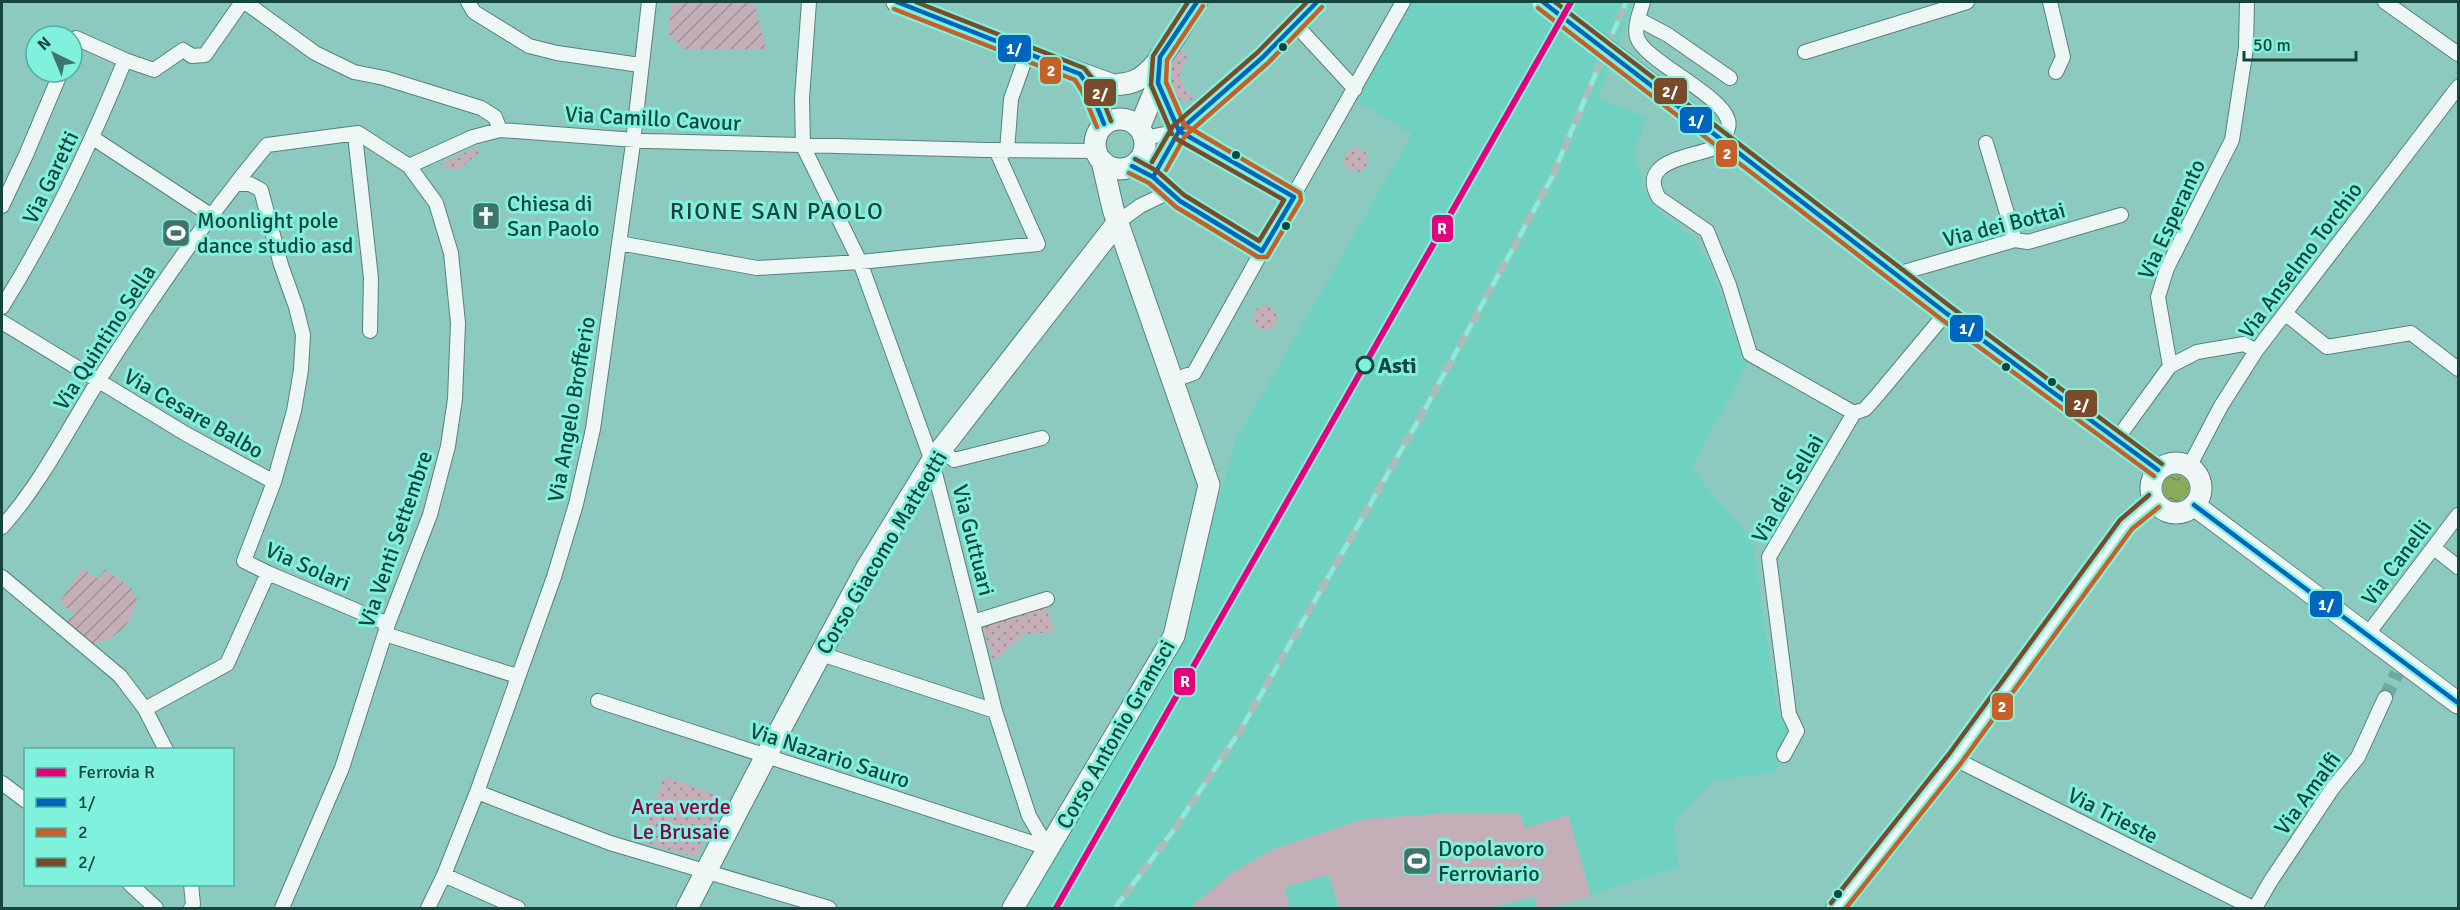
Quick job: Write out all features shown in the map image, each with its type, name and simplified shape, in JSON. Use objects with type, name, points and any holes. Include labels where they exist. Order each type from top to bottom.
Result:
[{"type":"main road","points":[[897,2],[1027,54],[1113,85],[1126,84],[1141,78],[1160,57],[1197,2]]},
{"type":"main road","points":[[1543,2],[1946,313],[2158,470]]},
{"type":"main road","points":[[1143,132],[1126,119],[1118,118],[1104,124],[1096,136],[1099,156],[1116,169],[1129,167],[1144,154],[1143,132],[1158,83],[1160,57]]},
{"type":"main road","points":[[1080,74],[1089,87],[1104,124]]},
{"type":"main road","name":"Corso Antonio Gramsci","points":[[1013,909],[1174,636],[1209,485],[1115,216],[1099,156]]},
{"type":"main road","points":[[1115,216],[1129,167]]},
{"type":"main road","name":"Corso Giacomo Matteotti","points":[[687,909],[866,569],[936,455],[1115,216]]},
{"type":"main road","points":[[2173,463],[2189,467],[2198,478],[2200,485],[2198,499],[2188,510],[2173,513],[2165,511],[2154,501],[2151,484],[2158,470],[2173,463]]},
{"type":"main road","points":[[1838,909],[1954,759],[2126,524],[2154,501]]},
{"type":"main road","points":[[2194,505],[2367,635],[2400,668],[2458,703]]},
{"type":"street","points":[[84,46],[154,70],[183,50],[192,56],[205,55],[243,2],[315,53],[360,74],[384,78],[481,108],[495,117],[500,130]]},
{"type":"street","points":[[468,2],[474,12],[529,46],[557,53],[640,64]]},
{"type":"street","name":"Via Angelo Brofferio","points":[[428,909],[477,792],[554,577],[576,504],[593,429],[633,140],[649,2]]},
{"type":"street","points":[[803,146],[802,98],[808,2]]},
{"type":"street","points":[[1153,177],[1179,130],[1263,57],[1317,2]]},
{"type":"street","points":[[1173,380],[1194,373],[1403,2]]},
{"type":"street","points":[[1643,2],[1638,19],[1639,41],[1658,59],[1718,106],[1728,119],[1728,129],[1714,148],[1668,162],[1656,176],[1655,192],[1659,198],[1707,231],[1729,285],[1750,354],[1854,413]]},
{"type":"street","points":[[1805,52],[1967,2]]},
{"type":"street","points":[[2050,2],[2063,57],[2056,72]]},
{"type":"street","name":"Via Esperanto","points":[[2170,366],[2158,297],[2166,268],[2232,140],[2246,48],[2247,2]]},
{"type":"street","points":[[2385,2],[2458,54]]},
{"type":"street","points":[[1638,19],[1668,35],[1730,78]]},
{"type":"street","points":[[1295,24],[1355,89]]},
{"type":"street","points":[[619,243],[758,268],[860,262],[1038,244],[1001,151],[1011,99],[1027,54]]},
{"type":"street","name":"Via Garetti","points":[[2,307],[34,257],[93,138],[124,60]]},
{"type":"street","points":[[2,206],[56,84]]},
{"type":"street","name":"Via Anselmo Torchio","points":[[2189,467],[2222,406],[2256,351],[2458,87]]},
{"type":"street","name":"Via Camillo Cavour","points":[[409,166],[473,137],[500,130],[633,140],[1099,156]]},
{"type":"street","points":[[1143,132],[1179,130],[1294,197]]},
{"type":"street","points":[[93,138],[212,216]]},
{"type":"street","points":[[357,139],[371,278],[370,331]]},
{"type":"street","name":"Via Venti Settembre","points":[[282,909],[342,768],[386,629],[430,515],[448,446],[455,399],[458,323],[451,253],[436,202],[409,166],[357,139]]},
{"type":"street","name":"Via Quintino Sella","points":[[2,526],[14,513],[50,460],[98,381],[152,300],[212,216],[267,145],[357,139]]},
{"type":"street","points":[[1986,144],[2015,240]]},
{"type":"street","name":"Via Guttuari","points":[[803,146],[860,262],[936,455],[995,711],[1029,816],[1048,849]]},
{"type":"street","points":[[1129,167],[1153,177],[1180,201],[1262,251]]},
{"type":"street","points":[[237,184],[250,184],[261,190],[303,335],[301,370],[294,411],[274,482]]},
{"type":"street","points":[[1115,216],[1170,192]]},
{"type":"street","name":"Via dei Bottai","points":[[1897,274],[2015,240],[2028,242],[2121,215]]},
{"type":"street","name":"Via dei Sellai","points":[[1784,755],[1797,731],[1789,714],[1769,557],[1854,413],[1865,409],[1946,313]]},
{"type":"street","points":[[2286,314],[2327,347],[2411,333],[2458,369]]},
{"type":"street","name":"Via Cesare Balbo","points":[[2,322],[186,434],[274,482]]},
{"type":"street","points":[[2117,439],[2170,366],[2197,352],[2244,344],[2256,351]]},
{"type":"street","points":[[936,455],[954,460],[1042,438]]},
{"type":"street","name":"Via Solari","points":[[274,482],[244,561],[386,629],[517,676]]},
{"type":"street","name":"Via Canelli","points":[[2367,635],[2458,515]]},
{"type":"street","points":[[2433,548],[2458,567]]},
{"type":"street","points":[[145,709],[227,664],[268,573]]},
{"type":"street","points":[[2,577],[120,676],[145,709],[165,748]]},
{"type":"street","points":[[973,622],[1047,599]]},
{"type":"street","points":[[821,654],[995,711]]},
{"type":"street","name":"Via Amalfi","points":[[2254,909],[2332,789],[2358,757],[2385,698]]},
{"type":"street","name":"Via Nazario Sauro","points":[[598,701],[1048,849]]},
{"type":"street","name":"Via Trieste","points":[[1954,759],[2254,909]]},
{"type":"street","points":[[2,783],[24,800]]},
{"type":"street","points":[[477,792],[610,843],[829,909]]},
{"type":"street","points":[[444,875],[518,909]]},
{"type":"street","points":[[131,886],[156,909]]},
{"type":"street","points":[[191,886],[193,904],[191,909]]},
{"type":"shaded area","name":"Asti","points":[[1410,2],[1634,2],[1598,98],[1647,118],[1634,151],[1646,194],[1665,217],[1692,236],[1709,263],[1743,358],[1748,362],[1691,469],[1752,539],[1777,710],[1787,726],[1787,735],[1777,752],[1777,772],[1712,781],[1674,824],[1679,867],[1549,908],[1027,908],[1174,651],[1236,440],[1412,134],[1355,100]]},
{"type":"green space","points":[[672,2],[754,2],[766,49],[685,49],[668,34]]},
{"type":"green space","points":[[1178,48],[1188,56],[1179,75],[1185,90],[1196,98],[1183,101],[1170,90],[1164,72]]},
{"type":"green space","points":[[478,147],[480,152],[457,171],[440,164]]},
{"type":"green space","points":[[1356,148],[1361,149],[1367,155],[1367,165],[1361,171],[1356,172],[1351,171],[1345,165],[1344,160],[1345,155],[1351,149]]},
{"type":"green space","points":[[1265,306],[1270,307],[1276,313],[1276,323],[1270,329],[1265,330],[1260,329],[1254,323],[1253,318],[1254,313],[1260,307]]},
{"type":"green space","points":[[82,568],[98,579],[105,569],[131,588],[137,599],[127,623],[116,635],[91,644],[65,625],[74,614],[60,602]]},
{"type":"green space","points":[[1046,607],[1055,632],[1025,634],[993,661],[983,627]]},
{"type":"green space","name":"Area verde Le Brusaie","points":[[664,776],[725,798],[696,857],[641,842]]},
{"type":"green space","name":"Dopolavoro Ferroviario","points":[[1520,813],[1525,828],[1568,815],[1591,896],[1549,908],[1537,908],[1534,897],[1488,908],[1339,908],[1329,875],[1284,887],[1290,908],[1189,908],[1233,872],[1274,849],[1364,819],[1437,814]]},
{"type":"water","points":[[2176,475],[2185,479],[2189,488],[2185,497],[2176,501],[2167,497],[2163,488],[2167,479]]},
{"type":"tunnel","points":[[2385,698],[2397,673]]},
{"type":"railway","points":[[1115,908],[1173,831],[1240,731],[1426,407],[1552,177],[1626,2]]},
{"type":"rail line","name":"R","points":[[1056,908],[1571,2]]},
{"type":"transit line","name":"1/","points":[[897,2],[1080,74],[1089,87],[1104,124]]},
{"type":"transit line","name":"2/","points":[[916,2],[1084,68],[1096,83],[1111,121]]},
{"type":"transit line","name":"2/","points":[[1172,134],[1151,85],[1153,56],[1188,2]]},
{"type":"transit line","name":"1/","points":[[1179,131],[1158,83],[1160,57],[1197,2]]},
{"type":"transit line","name":"2/","points":[[1152,162],[1173,126],[1258,52],[1307,2]]},
{"type":"transit line","name":"1/","points":[[1153,177],[1179,131],[1263,57],[1317,2]]},
{"type":"transit line","name":"1/","points":[[1543,2],[1946,313],[2158,470]]},
{"type":"transit line","name":"2/","points":[[1555,2],[1951,307],[2162,464]]},
{"type":"transit line","name":"2","points":[[1186,128],[1166,82],[1167,60],[1203,6]]},
{"type":"transit line","name":"2","points":[[1166,170],[1185,136],[1268,63],[1322,7]]},
{"type":"transit line","name":"2","points":[[1538,8],[1941,319],[2154,476]]},
{"type":"transit line","name":"2","points":[[894,9],[1075,80],[1097,127]]},
{"type":"transit line","name":"2","points":[[1129,173],[1149,183],[1176,207],[1258,257],[1267,257],[1301,200],[1300,193],[1183,124]]},
{"type":"transit line","name":"1/","points":[[1179,131],[1294,197]]},
{"type":"transit line","name":"2/","points":[[1135,159],[1157,171],[1184,195],[1259,241],[1284,200],[1175,138]]},
{"type":"transit line","name":"1/","points":[[1132,166],[1153,177],[1180,201],[1262,251],[1294,197]]},
{"type":"transit line","name":"2/","points":[[1831,903],[1949,754],[2120,520],[2149,495]]},
{"type":"transit line","name":"1/","points":[[2194,505],[2458,703]]},
{"type":"transit line","name":"2","points":[[1846,908],[1961,763],[2132,529],[2159,507]]},
{"type":"place","name":"Chiesa di San Paolo","points":[[486,216]]},
{"type":"place","name":"Moonlight pole dance studio asd","points":[[176,233]]},
{"type":"place","name":"Asti","points":[[1365,365]]},
{"type":"place","name":"Dopolavoro Ferroviario","points":[[1417,861]]},
{"type":"district","name":"RIONE SAN PAOLO","points":[[777,211]]}]
